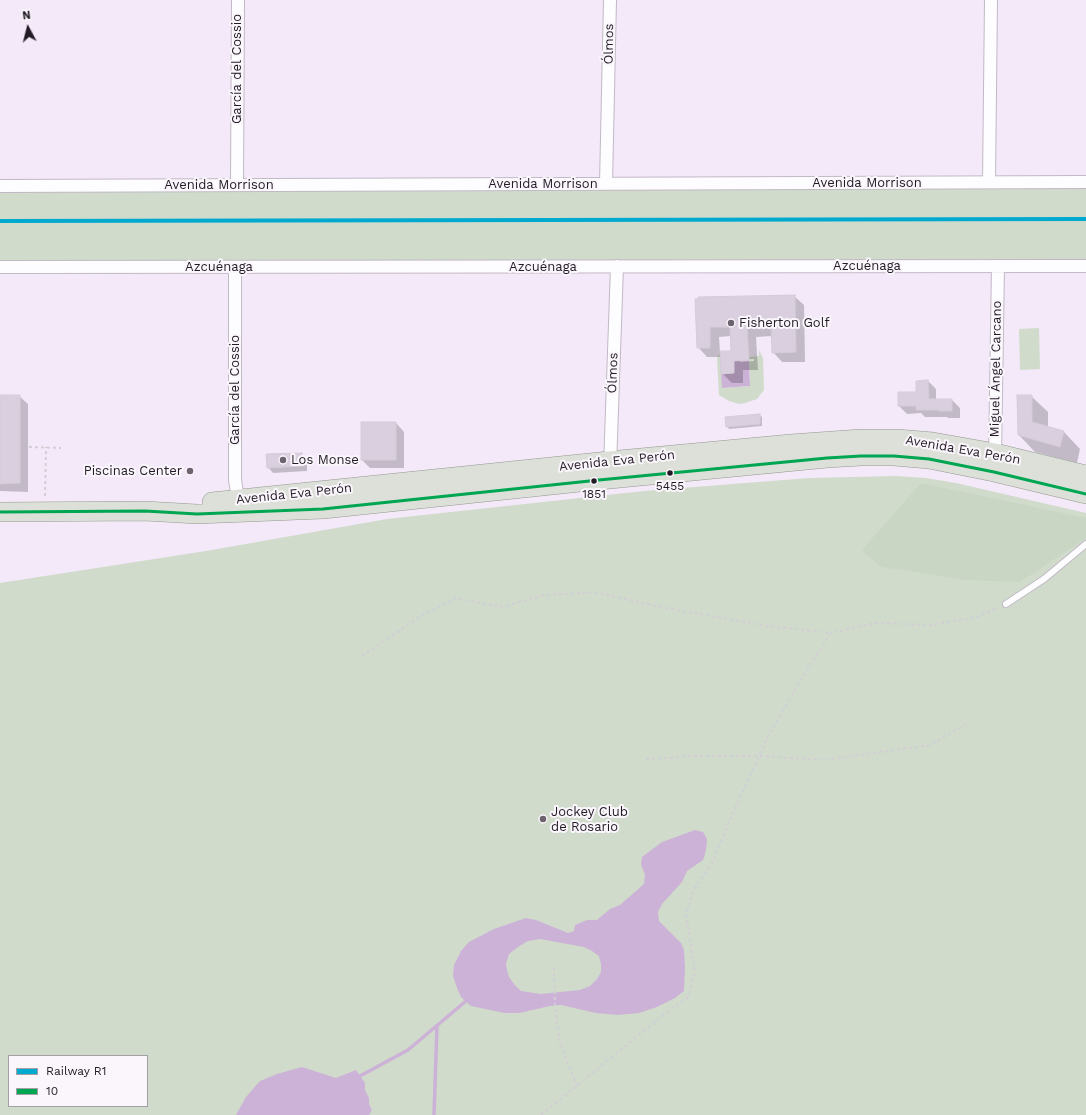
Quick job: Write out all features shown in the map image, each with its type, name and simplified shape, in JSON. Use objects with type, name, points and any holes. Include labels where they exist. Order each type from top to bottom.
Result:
[{"type":"main road","name":"Avenida Eva Perón","points":[[610,470],[811,442],[861,439],[897,439],[933,442],[995,453],[1086,475]]},
{"type":"main road","name":"Avenida Eva Perón","points":[[0,512],[146,511],[239,506],[610,470],[862,456],[894,456],[929,459],[994,472],[1086,494]]},
{"type":"street","name":"García del Cossio","points":[[237,185],[238,0]]},
{"type":"street","name":"Ólmos","points":[[606,184],[610,0]]},
{"type":"street","points":[[989,182],[991,0]]},
{"type":"street","name":"Avenida Morrison","points":[[0,186],[1086,182]]},
{"type":"street","name":"Ólmos","points":[[610,470],[617,266]]},
{"type":"street","name":"Miguel Ángel Carcano","points":[[994,472],[998,266]]},
{"type":"street","name":"Azcuénaga","points":[[0,267],[1086,266]]},
{"type":"street","name":"García del Cossio","points":[[235,267],[235,480],[239,506]]},
{"type":"lane","points":[[1006,604],[1044,579],[1086,544]]},
{"type":"path","points":[[29,447],[61,448]]},
{"type":"path","points":[[45,489],[46,447]]},
{"type":"path","points":[[362,656],[422,616],[456,598],[502,607],[545,596],[594,592],[660,607],[768,626],[831,633],[875,623],[931,624],[976,617],[1006,604]]},
{"type":"path","points":[[541,1115],[667,1012],[688,997],[695,972],[686,914],[694,889],[711,865],[768,736],[831,633]]},
{"type":"path","points":[[646,759],[695,756],[760,756],[825,760],[930,745],[966,724]]},
{"type":"path","points":[[554,967],[555,1008],[560,1043],[577,1087]]},
{"type":"green space","points":[[1086,182],[1086,266],[0,267],[0,186]]},
{"type":"green space","points":[[1039,328],[1040,369],[1020,370],[1019,329]]},
{"type":"green space","points":[[759,350],[763,358],[764,390],[757,399],[739,404],[729,401],[719,395],[717,358],[721,351],[722,388],[750,386],[749,357],[759,356]]},
{"type":"green space","name":"Jockey Club de Rosario","points":[[896,476],[926,478],[956,483],[1086,513],[1086,1115],[0,1115],[0,583],[206,551],[387,519],[644,491],[809,478]]},
{"type":"green space","points":[[921,483],[1086,518],[1086,538],[1020,582],[967,580],[881,567],[862,550]]},
{"type":"shaded area","points":[[749,360],[750,386],[722,388],[721,374],[734,373],[734,361]]},
{"type":"shaded area","points":[[695,830],[703,832],[707,839],[703,860],[687,871],[682,882],[662,904],[658,912],[659,921],[681,943],[684,950],[684,991],[675,998],[657,1007],[639,1013],[618,1015],[596,1013],[561,1005],[519,1013],[504,1013],[471,1006],[461,997],[453,976],[454,965],[461,951],[469,942],[494,929],[526,918],[536,920],[568,933],[574,931],[575,925],[587,920],[597,920],[610,909],[620,905],[644,884],[645,875],[641,864],[642,857],[662,842]],"holes":[[[540,939],[584,947],[599,956],[601,964],[601,972],[590,986],[580,990],[541,994],[521,991],[509,977],[506,964],[509,954],[528,941]]]},
{"type":"shaded area","points":[[302,1067],[336,1078],[356,1070],[365,1083],[365,1090],[372,1110],[369,1115],[236,1115],[246,1097],[260,1081],[277,1074]]},
{"type":"building","name":"Fisherton Golf","points":[[795,295],[796,352],[772,353],[771,326],[747,327],[749,360],[734,361],[734,373],[721,374],[720,351],[731,351],[730,327],[710,327],[710,348],[697,348],[695,299],[698,299],[698,297]]},
{"type":"building","points":[[928,380],[929,399],[952,399],[952,411],[916,410],[916,406],[898,406],[898,392],[916,392],[916,381]]},
{"type":"building","points":[[0,395],[20,395],[20,483],[0,484]]},
{"type":"building","points":[[1017,395],[1032,395],[1032,422],[1064,431],[1060,447],[1018,435]]},
{"type":"building","points":[[760,414],[760,424],[726,427],[725,417]]},
{"type":"building","points":[[361,422],[396,422],[396,460],[361,460]]},
{"type":"building","points":[[302,453],[302,466],[267,468],[266,454]]},
{"type":"waterway","points":[[360,1076],[408,1050],[466,1001]]},
{"type":"waterway","points":[[434,1115],[437,1026]]},
{"type":"rail line","name":"R1","points":[[0,221],[1086,219]]},
{"type":"transit line","name":"10","points":[[0,512],[145,511],[197,514],[323,509],[599,480],[861,456],[894,456],[929,459],[994,472],[1086,494]]},
{"type":"place","name":"Fisherton Golf","points":[[731,323]]},
{"type":"place","name":"Los Monse","points":[[283,460]]},
{"type":"place","name":"Piscinas Center","points":[[190,471]]},
{"type":"place","name":"5455","points":[[670,473]]},
{"type":"place","name":"1851","points":[[594,481]]},
{"type":"place","name":"Jockey Club de Rosario","points":[[543,819]]}]
